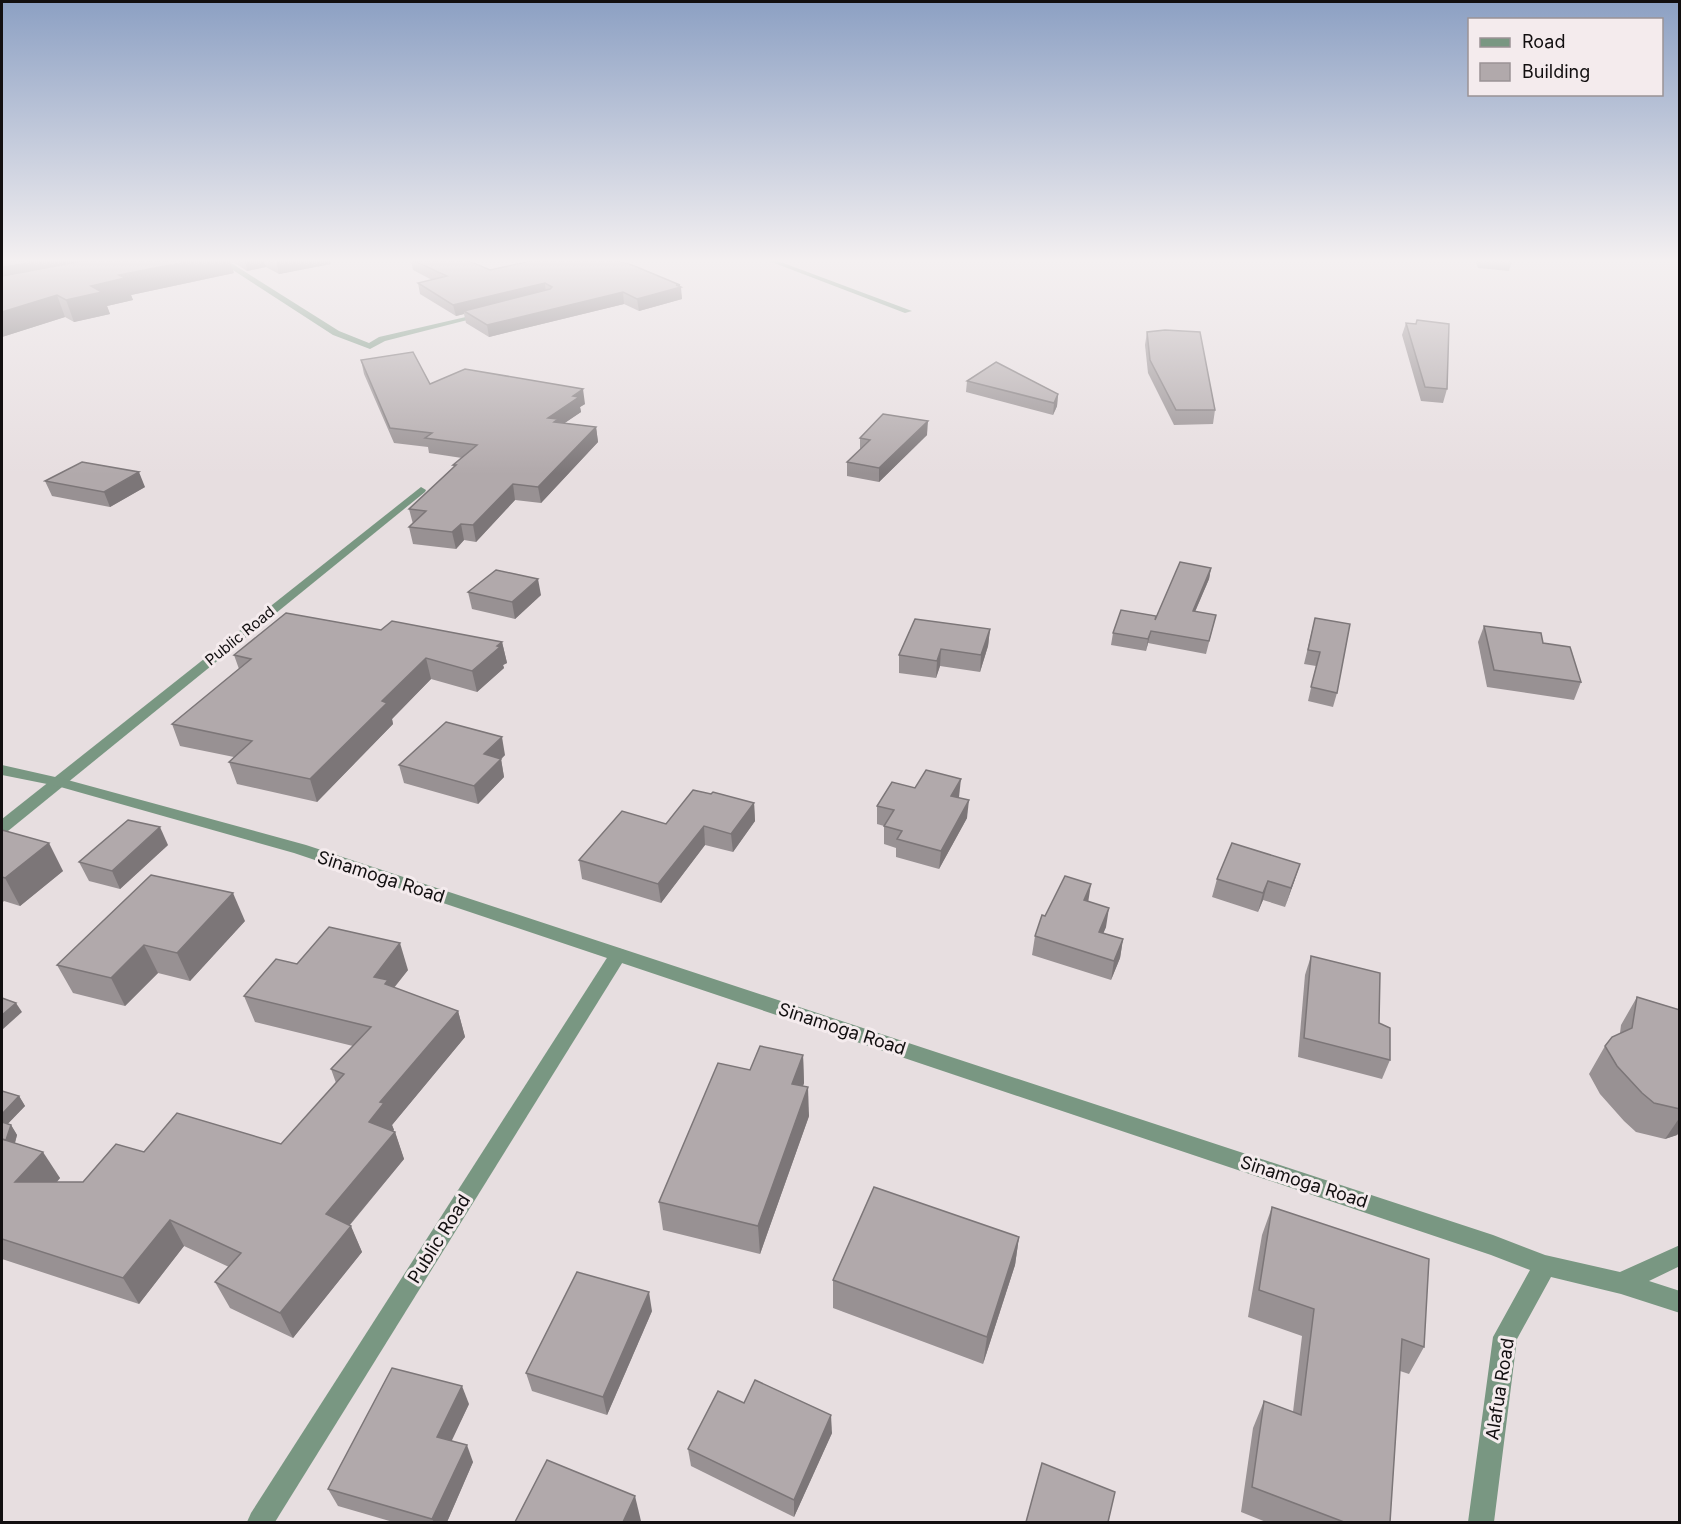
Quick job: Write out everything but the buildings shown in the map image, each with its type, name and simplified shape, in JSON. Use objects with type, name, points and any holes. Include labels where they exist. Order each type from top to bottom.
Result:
[{"type":"street","points":[[335,332],[369,346],[382,339],[410,332]]},
{"type":"street","name":"Public Road","points":[[2,827],[422,490]]},
{"type":"street","name":"Sinamoga Road","points":[[2,770],[59,782],[300,849],[1545,1264],[1621,1283],[1680,1302]]},
{"type":"street","name":"Public Road","points":[[260,1522],[618,955]]},
{"type":"street","points":[[1621,1283],[1680,1255]]},
{"type":"street","name":"Alafua Road","points":[[1481,1522],[1505,1337],[1545,1264]]}]
